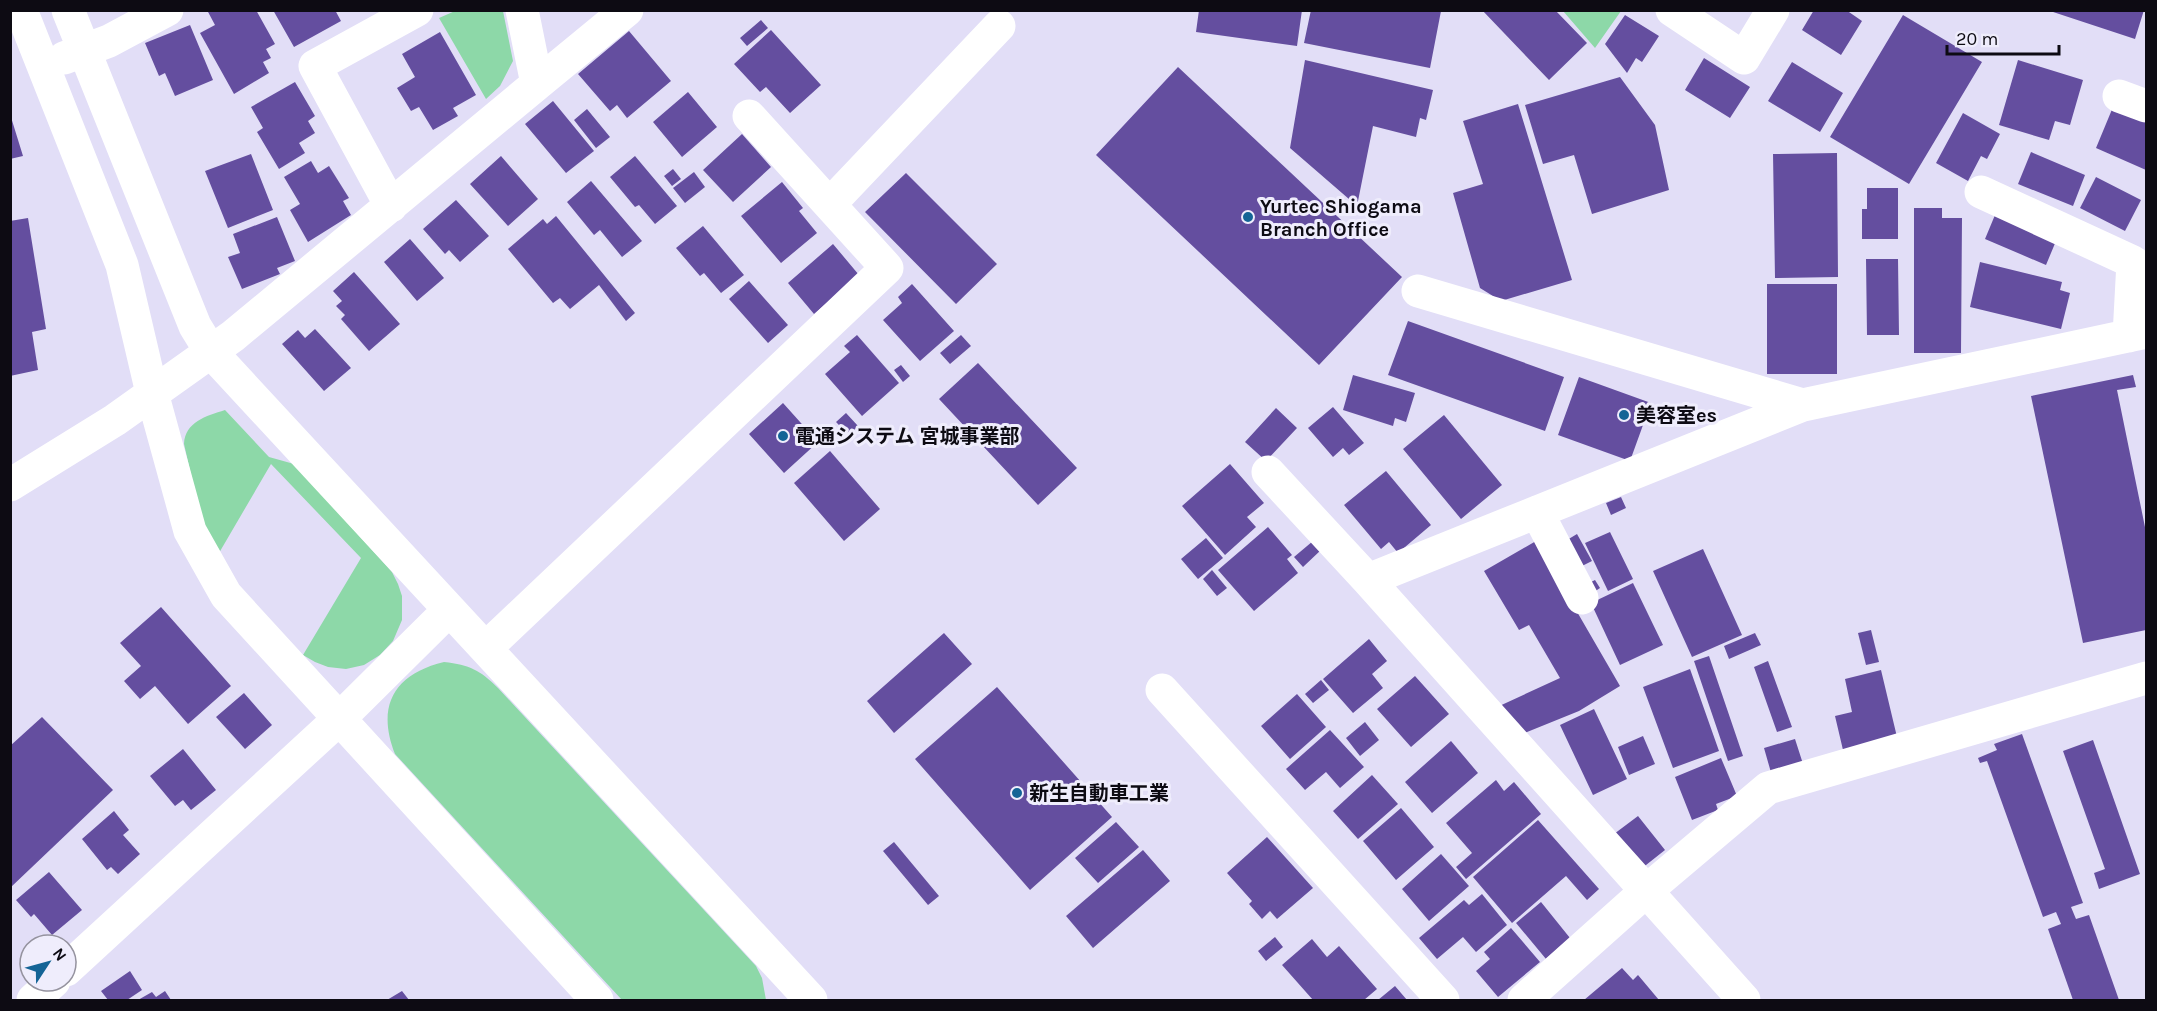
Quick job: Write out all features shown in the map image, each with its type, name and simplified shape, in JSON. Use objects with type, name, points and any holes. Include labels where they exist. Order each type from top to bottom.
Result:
[{"type":"street","points":[[21,10],[122,265],[152,393],[190,531],[226,595],[597,1000]]},
{"type":"street","points":[[68,10],[195,326],[211,352],[811,1000]]},
{"type":"street","points":[[43,66],[109,41],[167,10]]},
{"type":"street","points":[[391,206],[315,66],[417,10]]},
{"type":"street","points":[[522,10],[537,84]]},
{"type":"street","points":[[10,485],[115,420],[233,336],[627,10]]},
{"type":"street","points":[[1672,10],[1744,58],[1773,10]]},
{"type":"street","points":[[830,204],[999,26]]},
{"type":"street","points":[[486,648],[887,268],[749,117]]},
{"type":"street","points":[[1368,580],[1803,405],[2138,334],[2133,262],[1981,192]]},
{"type":"street","points":[[1418,291],[1803,405]]},
{"type":"street","points":[[1268,472],[1368,580],[1744,1000]]},
{"type":"street","points":[[1537,512],[1582,598]]},
{"type":"street","points":[[78,959],[339,719],[449,609]]},
{"type":"street","points":[[1524,1000],[1645,892],[1768,788],[2146,678]]},
{"type":"street","points":[[1162,690],[1443,1000]]},
{"type":"green space","points":[[455,11],[503,11],[513,61],[500,86],[486,99],[439,18]]},
{"type":"green space","points":[[1563,11],[1621,11],[1595,48]]},
{"type":"green space","points":[[225,410],[269,457],[294,464],[392,572],[402,596],[402,620],[393,641],[380,655],[364,665],[346,669],[328,667],[303,655],[361,558],[271,464],[219,553],[202,523],[184,444],[185,436],[192,425],[198,421]]},
{"type":"green space","points":[[444,662],[474,669],[498,688],[756,966],[762,978],[766,1000],[622,1000],[395,754],[388,721],[389,707],[394,695],[413,675],[427,667]]},
{"type":"building","points":[[207,10],[256,10],[275,44],[266,49],[271,58],[263,62],[269,73],[234,94],[200,33],[215,25]]},
{"type":"building","points":[[273,10],[335,10],[341,21],[294,47]]},
{"type":"building","points":[[1199,10],[1302,10],[1297,46],[1196,32]]},
{"type":"building","points":[[1311,10],[1441,11],[1430,68],[1304,43]]},
{"type":"building","points":[[1482,10],[1555,10],[1587,43],[1549,80]]},
{"type":"building","points":[[1814,10],[1846,10],[1862,21],[1841,55],[1802,30]]},
{"type":"building","points":[[2047,10],[2144,10],[2135,39]]},
{"type":"building","points":[[1625,15],[1659,36],[1642,62],[1636,58],[1627,73],[1605,44]]},
{"type":"building","points":[[1903,15],[1982,62],[1909,184],[1830,137]]},
{"type":"building","points":[[761,20],[768,28],[747,46],[740,38]]},
{"type":"building","points":[[190,25],[213,80],[175,96],[165,73],[159,76],[145,43]]},
{"type":"building","points":[[771,30],[821,85],[790,113],[766,87],[760,92],[734,64]]},
{"type":"building","points":[[629,31],[671,81],[627,118],[617,105],[610,111],[578,74]]},
{"type":"building","points":[[440,32],[476,95],[453,108],[458,116],[433,130],[419,107],[411,111],[397,88],[415,77],[402,54]]},
{"type":"building","points":[[1704,58],[1750,87],[1730,118],[1685,90]]},
{"type":"building","points":[[1305,60],[1433,90],[1426,120],[1420,118],[1416,137],[1373,126],[1357,206],[1290,148]]},
{"type":"building","points":[[2018,60],[2083,80],[2070,125],[2055,121],[2049,140],[1999,125]]},
{"type":"building","points":[[1792,62],[1843,93],[1820,132],[1768,101]]},
{"type":"building","points":[[1178,67],[1402,277],[1319,365],[1096,155]]},
{"type":"building","points":[[1620,77],[1655,125],[1669,190],[1592,214],[1574,155],[1543,164],[1525,105]]},
{"type":"building","points":[[295,82],[315,116],[308,121],[315,133],[299,143],[305,153],[279,169],[257,132],[263,128],[251,107]]},
{"type":"building","points":[[688,92],[717,127],[682,157],[653,122]]},
{"type":"building","points":[[553,101],[594,151],[566,173],[525,124]]},
{"type":"building","points":[[1518,104],[1572,280],[1501,301],[1480,288],[1453,193],[1483,184],[1463,121]]},
{"type":"building","points":[[2113,107],[2146,121],[2146,170],[2096,148]]},
{"type":"building","points":[[587,109],[610,137],[596,148],[574,120]]},
{"type":"building","points":[[1963,113],[2000,134],[1987,159],[1981,156],[1968,181],[1936,163]]},
{"type":"building","points":[[10,114],[23,156],[10,159]]},
{"type":"building","points":[[742,134],[771,167],[733,202],[703,170]]},
{"type":"building","points":[[2031,152],[2085,175],[2073,206],[2018,184]]},
{"type":"building","points":[[1837,153],[1838,277],[1775,278],[1773,154]]},
{"type":"building","points":[[251,154],[273,210],[228,228],[205,171]]},
{"type":"building","points":[[501,156],[538,199],[508,226],[470,184]]},
{"type":"building","points":[[635,156],[677,206],[655,224],[639,205],[635,207],[610,177]]},
{"type":"building","points":[[311,161],[318,173],[329,166],[349,198],[343,201],[351,215],[308,242],[290,210],[300,204],[284,177]]},
{"type":"building","points":[[673,169],[681,179],[672,186],[664,176]]},
{"type":"building","points":[[694,172],[705,187],[685,203],[673,188]]},
{"type":"building","points":[[906,173],[997,264],[956,304],[865,212]]},
{"type":"building","points":[[2096,177],[2141,200],[2125,231],[2080,208]]},
{"type":"building","points":[[591,181],[642,241],[622,257],[600,230],[594,235],[567,202]]},
{"type":"building","points":[[782,182],[803,208],[799,211],[817,233],[781,263],[741,216]]},
{"type":"building","points":[[1867,188],[1898,188],[1898,239],[1862,239],[1862,209],[1867,209]]},
{"type":"building","points":[[456,200],[489,236],[460,262],[449,250],[445,254],[423,229]]},
{"type":"building","points":[[1914,208],[1942,208],[1942,218],[1962,218],[1961,353],[1914,353]]},
{"type":"building","points":[[1995,215],[2056,241],[2046,265],[1985,239]]},
{"type":"building","points":[[556,216],[635,313],[626,321],[599,285],[570,309],[560,298],[553,303],[508,249],[543,219],[547,224]]},
{"type":"building","points":[[277,217],[295,261],[277,268],[280,274],[242,289],[228,257],[240,253],[233,234]]},
{"type":"building","points":[[28,218],[46,329],[32,332],[38,370],[10,376],[10,221]]},
{"type":"building","points":[[703,226],[744,275],[721,293],[704,273],[700,276],[676,248]]},
{"type":"building","points":[[410,239],[444,278],[417,301],[384,262]]},
{"type":"building","points":[[833,244],[859,275],[814,314],[788,283]]},
{"type":"building","points":[[1866,259],[1898,259],[1899,335],[1867,335]]},
{"type":"building","points":[[1980,262],[2062,282],[2060,290],[2070,293],[2061,329],[1970,307]]},
{"type":"building","points":[[354,272],[400,324],[369,351],[341,319],[345,315],[336,306],[342,301],[333,291]]},
{"type":"building","points":[[749,281],[788,325],[768,343],[729,299]]},
{"type":"building","points":[[912,284],[954,331],[920,361],[883,320],[902,303],[898,297]]},
{"type":"building","points":[[1767,284],[1837,284],[1837,374],[1767,374]]},
{"type":"building","points":[[1408,321],[1564,377],[1545,431],[1388,375]]},
{"type":"building","points":[[315,329],[351,368],[324,391],[282,344],[298,330],[305,338]]},
{"type":"building","points":[[857,335],[899,383],[862,416],[825,374],[850,352],[844,346]]},
{"type":"building","points":[[961,335],[971,346],[950,364],[940,353]]},
{"type":"building","points":[[978,363],[1077,468],[1038,505],[939,399]]},
{"type":"building","points":[[901,365],[910,376],[903,382],[894,370]]},
{"type":"building","points":[[1353,375],[1415,393],[1406,422],[1395,418],[1393,426],[1343,410]]},
{"type":"building","points":[[2133,375],[2136,387],[2117,390],[2146,532],[2146,630],[2083,643],[2031,396]]},
{"type":"building","points":[[1579,377],[1651,403],[1630,461],[1558,435]]},
{"type":"building","points":[[783,403],[818,442],[784,473],[749,434]]},
{"type":"building","points":[[1333,407],[1364,443],[1349,455],[1343,448],[1333,457],[1308,428]]},
{"type":"building","points":[[1276,408],[1297,428],[1266,461],[1245,442]]},
{"type":"building","points":[[846,413],[858,426],[849,435],[836,422]]},
{"type":"building","points":[[1444,415],[1502,485],[1461,519],[1403,449]]},
{"type":"building","points":[[830,451],[880,509],[844,541],[794,483]]},
{"type":"building","points":[[1230,464],[1264,503],[1247,517],[1256,527],[1225,555],[1182,506]]},
{"type":"building","points":[[1386,471],[1431,525],[1398,553],[1389,542],[1381,549],[1344,505]]},
{"type":"building","points":[[1621,497],[1626,508],[1611,515],[1606,503]]},
{"type":"building","points":[[1268,527],[1292,555],[1287,559],[1298,573],[1254,611],[1218,570]]},
{"type":"building","points":[[1610,532],[1633,579],[1608,591],[1585,543]]},
{"type":"building","points":[[1577,534],[1592,561],[1582,566],[1567,540]]},
{"type":"building","points":[[1206,538],[1223,558],[1198,579],[1181,559]]},
{"type":"building","points":[[1313,541],[1321,550],[1303,567],[1294,557]]},
{"type":"building","points":[[1536,541],[1620,686],[1579,711],[1517,736],[1495,708],[1560,678],[1529,625],[1519,630],[1484,571]]},
{"type":"building","points":[[1703,549],[1742,635],[1692,657],[1653,571]]},
{"type":"building","points":[[1212,570],[1227,588],[1217,596],[1203,579]]},
{"type":"building","points":[[1595,580],[1600,588],[1594,592],[1589,583]]},
{"type":"building","points":[[1633,583],[1663,645],[1620,665],[1591,603]]},
{"type":"building","points":[[161,607],[231,686],[188,724],[155,686],[140,699],[124,681],[141,666],[120,643]]},
{"type":"building","points":[[1871,630],[1879,662],[1866,665],[1858,633]]},
{"type":"building","points":[[944,633],[972,664],[894,733],[867,701]]},
{"type":"building","points":[[1755,633],[1761,645],[1729,659],[1724,646]]},
{"type":"building","points":[[1369,639],[1387,661],[1372,674],[1383,688],[1353,713],[1323,679]]},
{"type":"building","points":[[1709,656],[1743,756],[1728,761],[1694,661]]},
{"type":"building","points":[[1768,661],[1792,727],[1777,732],[1754,667]]},
{"type":"building","points":[[1690,669],[1719,751],[1673,768],[1643,687]]},
{"type":"building","points":[[1881,670],[1897,737],[1843,750],[1835,716],[1852,712],[1845,679]]},
{"type":"building","points":[[1415,676],[1449,714],[1411,747],[1377,709]]},
{"type":"building","points":[[1321,680],[1329,690],[1313,703],[1305,694]]},
{"type":"building","points":[[997,687],[1112,817],[1030,890],[915,759]]},
{"type":"building","points":[[244,693],[272,725],[245,749],[216,717]]},
{"type":"building","points":[[1297,694],[1326,727],[1290,759],[1261,726]]},
{"type":"building","points":[[1594,709],[1627,779],[1593,795],[1560,725]]},
{"type":"building","points":[[42,717],[113,790],[10,888],[10,746]]},
{"type":"building","points":[[1365,722],[1379,740],[1360,756],[1346,738]]},
{"type":"building","points":[[1330,730],[1364,767],[1340,788],[1326,772],[1305,790],[1286,769]]},
{"type":"building","points":[[2022,734],[2083,903],[2071,907],[2076,919],[2089,915],[2119,1000],[2073,1000],[2048,929],[2061,924],[2056,912],[2043,917],[1987,761],[1980,763],[1978,758],[1997,750],[1994,744]]},
{"type":"building","points":[[1643,736],[1655,764],[1629,775],[1618,747]]},
{"type":"building","points":[[1795,739],[1804,767],[1772,776],[1764,748]]},
{"type":"building","points":[[2093,740],[2140,874],[2099,889],[2094,873],[2105,869],[2063,751]]},
{"type":"building","points":[[1451,741],[1478,773],[1432,813],[1405,782]]},
{"type":"building","points":[[183,749],[216,790],[191,810],[183,800],[175,806],[150,776]]},
{"type":"building","points":[[1721,758],[1737,796],[1716,804],[1718,810],[1692,820],[1675,777]]},
{"type":"building","points":[[1372,775],[1398,804],[1358,839],[1333,811]]},
{"type":"building","points":[[1496,780],[1504,791],[1514,782],[1541,814],[1466,879],[1456,867],[1472,853],[1446,823]]},
{"type":"building","points":[[1401,808],[1434,847],[1396,880],[1363,841]]},
{"type":"building","points":[[114,811],[129,830],[123,835],[140,854],[118,874],[111,867],[107,870],[82,839]]},
{"type":"building","points":[[1638,816],[1665,850],[1641,869],[1614,834]]},
{"type":"building","points":[[1538,820],[1599,889],[1587,900],[1566,876],[1512,923],[1473,877]]},
{"type":"building","points":[[1116,822],[1139,847],[1098,883],[1075,858]]},
{"type":"building","points":[[1267,837],[1313,888],[1277,919],[1270,911],[1262,919],[1249,904],[1252,901],[1227,873]]},
{"type":"building","points":[[894,842],[939,896],[928,905],[883,851]]},
{"type":"building","points":[[1143,850],[1170,881],[1093,948],[1066,916]]},
{"type":"building","points":[[1441,854],[1469,886],[1429,921],[1402,889]]},
{"type":"building","points":[[49,872],[82,910],[54,933],[50,933],[34,914],[31,917],[16,900]]},
{"type":"building","points":[[1482,894],[1507,925],[1476,952],[1463,937],[1437,959],[1419,938],[1464,900],[1469,905]]},
{"type":"building","points":[[1541,902],[1570,938],[1546,959],[1516,923]]},
{"type":"building","points":[[1511,928],[1540,962],[1498,997],[1476,971],[1490,959],[1484,952]]},
{"type":"building","points":[[1275,937],[1283,947],[1266,961],[1258,951]]},
{"type":"building","points":[[1312,939],[1327,957],[1339,946],[1377,989],[1364,1000],[1313,1000],[1282,965]]},
{"type":"building","points":[[1622,968],[1633,980],[1638,975],[1659,1000],[1584,1000]]},
{"type":"building","points":[[130,971],[142,990],[127,1000],[108,1000],[101,991]]},
{"type":"building","points":[[1395,986],[1407,1000],[1378,1000]]},
{"type":"building","points":[[165,991],[171,1000],[138,1000],[152,992],[156,997]]},
{"type":"building","points":[[402,991],[409,1000],[387,1000]]},
{"type":"place","name":"Yurtec Shiogama Branch Office","points":[[1248,217]]},
{"type":"place","name":"美容室es","points":[[1624,415]]},
{"type":"place","name":"電通システム 宮城事業部","points":[[783,436]]},
{"type":"place","name":"新生自動車工業","points":[[1017,793]]}]
